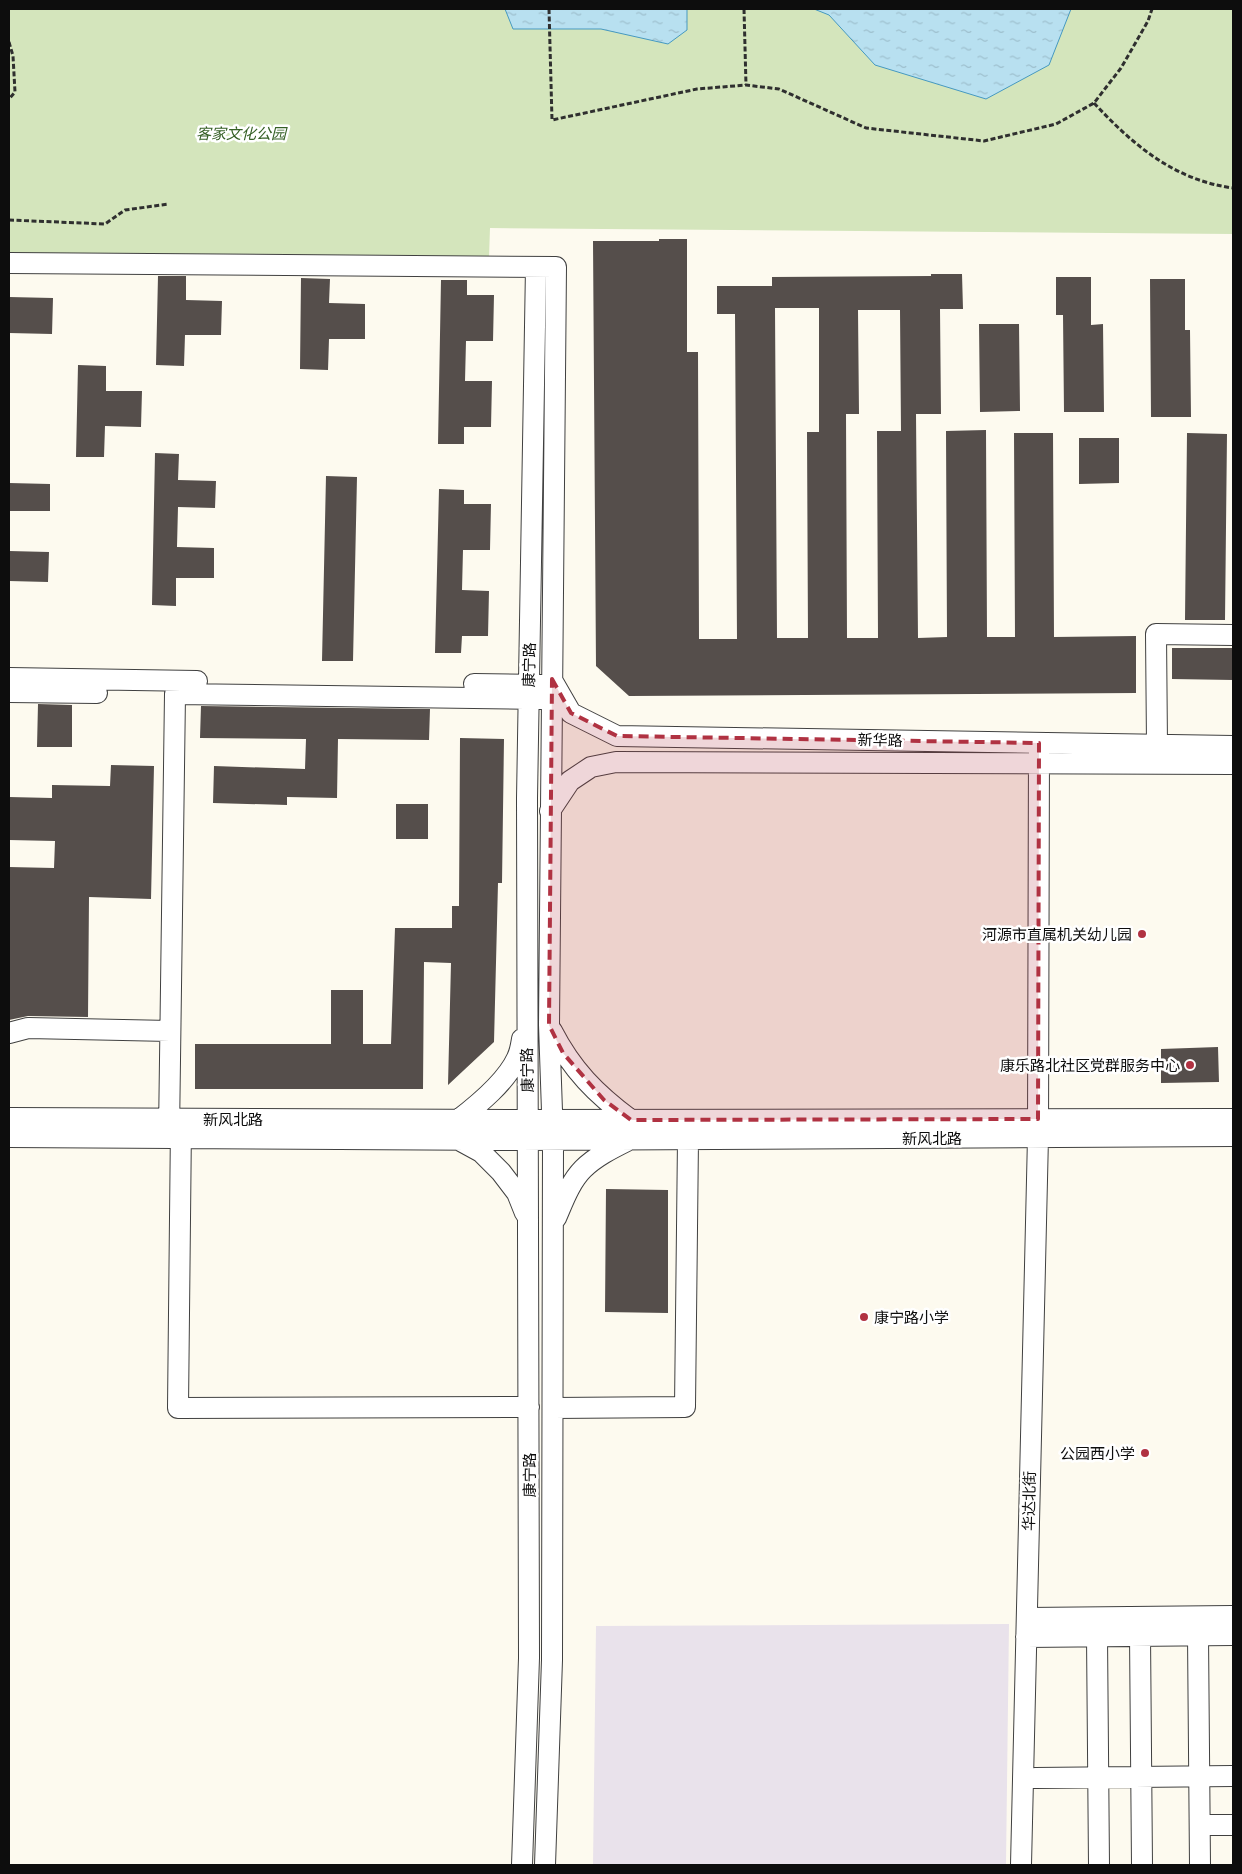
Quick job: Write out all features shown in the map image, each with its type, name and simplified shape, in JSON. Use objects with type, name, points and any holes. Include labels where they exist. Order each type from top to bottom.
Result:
[{"type":"street","points":[[9,263],[542,273]]},
{"type":"street","points":[[9,270],[542,273]]},
{"type":"street","name":"康宁路","points":[[542,273],[552,687],[549,1025],[553,1140],[552,1660],[545,1865]]},
{"type":"street","name":"康宁路","points":[[522,1865],[529,1658],[529,1224],[526,1024],[529,691],[542,273]]},
{"type":"street","points":[[1156,745],[1156,634],[1233,635]]},
{"type":"street","points":[[9,678],[169,687]]},
{"type":"street","points":[[9,692],[169,687],[529,691],[552,687]]},
{"type":"street","points":[[169,687],[164,1037],[169,1128],[178,1408],[529,1407]]},
{"type":"street","name":"新华路","points":[[552,687],[571,713],[617,736],[1233,746]]},
{"type":"street","name":"华达北街","points":[[1021,1865],[1033,1627],[1044,1128],[1044,743]]},
{"type":"street","name":"新华路","points":[[550,812],[570,781],[592,767],[616,762],[1233,764]]},
{"type":"street","points":[[458,1130],[501,1082],[517,1058],[526,1024]]},
{"type":"street","points":[[549,1025],[563,1053],[582,1078],[630,1129]]},
{"type":"street","points":[[9,1033],[28,1028],[164,1037]]},
{"type":"street","points":[[9,1045],[27,1041],[164,1037]]},
{"type":"street","name":"新风北路","points":[[9,1118],[169,1128],[528,1130],[553,1140],[630,1129],[1044,1128],[1233,1136]]},
{"type":"street","name":"新风北路","points":[[528,1130],[552,1120],[630,1129],[688,1139],[1044,1128],[1233,1119]]},
{"type":"street","name":"新风北路","points":[[9,1136],[169,1128]]},
{"type":"street","name":"新风北路","points":[[553,1225],[566,1195],[582,1170],[630,1129]]},
{"type":"street","name":"新风北路","points":[[458,1130],[501,1172],[517,1193],[529,1224]]},
{"type":"street","points":[[553,1408],[685,1407],[688,1139]]},
{"type":"street","points":[[1033,1627],[1233,1616]]},
{"type":"street","points":[[1033,1627],[1097,1636],[1233,1635]]},
{"type":"street","name":"华达北街","points":[[1033,1627],[1036,1778],[1034,1865]]},
{"type":"street","points":[[1140,1635],[1142,1865]]},
{"type":"street","points":[[1198,1635],[1200,1865]]},
{"type":"street","points":[[1097,1636],[1099,1865]]},
{"type":"street","points":[[1036,1778],[1233,1776]]},
{"type":"street","points":[[1200,1825],[1233,1825]]},
{"type":"path","points":[[549,9],[552,120],[697,89],[746,85],[779,89],[866,128],[984,141],[1056,124],[1094,103],[1121,68],[1148,21],[1152,9]]},
{"type":"path","points":[[744,9],[746,85]]},
{"type":"path","points":[[9,42],[13,56],[15,92],[9,99]]},
{"type":"path","points":[[1094,103],[1122,133],[1148,154],[1191,178],[1233,188]]},
{"type":"path","points":[[9,220],[105,224],[125,210],[169,204]]},
{"type":"highlighted area","points":[[552,679],[571,713],[617,736],[1039,743],[1038,1119],[631,1120],[604,1100],[563,1053],[549,1025]]},
{"type":"shaded area","points":[[1009,1624],[1006,1865],[593,1865],[596,1626]]},
{"type":"green space","name":"客家文化公园","points":[[9,9],[1233,9],[1233,234],[490,228],[489,258],[9,258]]},
{"type":"water","points":[[505,9],[687,9],[687,30],[668,44],[601,29],[513,29]]},
{"type":"water","points":[[814,9],[1071,9],[1049,65],[986,99],[875,65],[829,15]]},
{"type":"building","points":[[659,239],[687,239],[687,352],[698,352],[699,639],[737,639],[735,314],[717,314],[717,286],[772,286],[772,277],[931,276],[931,274],[962,274],[963,309],[940,309],[941,414],[916,414],[918,638],[947,637],[946,431],[986,430],[987,637],[1015,637],[1014,433],[1053,433],[1054,637],[1136,636],[1136,693],[629,696],[596,666],[593,241],[659,241]],"holes":[[[775,308],[819,308],[819,432],[807,432],[808,638],[777,638]],[[858,310],[900,310],[901,431],[877,431],[878,638],[847,638],[846,414],[859,414]]]},
{"type":"building","points":[[158,276],[186,276],[186,300],[222,301],[221,335],[185,335],[184,366],[156,365]]},
{"type":"building","points":[[1056,277],[1091,277],[1091,325],[1103,324],[1104,412],[1064,412],[1063,315],[1056,315]]},
{"type":"building","points":[[301,278],[330,279],[329,303],[365,304],[365,339],[329,339],[328,370],[300,369]]},
{"type":"building","points":[[1150,279],[1185,279],[1185,330],[1190,330],[1191,417],[1151,417]]},
{"type":"building","points":[[441,280],[467,280],[467,295],[494,295],[493,341],[466,341],[465,381],[492,381],[491,427],[464,427],[464,444],[438,444]]},
{"type":"building","points":[[9,297],[53,298],[52,334],[9,333]]},
{"type":"building","points":[[979,324],[1019,324],[1020,411],[980,412]]},
{"type":"building","points":[[78,365],[106,366],[106,391],[142,391],[141,427],[105,426],[104,457],[76,457]]},
{"type":"building","points":[[1187,433],[1227,434],[1225,620],[1185,620]]},
{"type":"building","points":[[1079,438],[1119,438],[1119,483],[1079,484]]},
{"type":"building","points":[[155,453],[179,454],[178,480],[216,481],[215,508],[178,507],[177,547],[214,548],[214,578],[176,578],[176,606],[152,605]]},
{"type":"building","points":[[326,476],[357,477],[353,661],[322,661]]},
{"type":"building","points":[[9,483],[50,484],[50,511],[9,511]]},
{"type":"building","points":[[439,489],[464,490],[464,504],[491,504],[490,550],[463,550],[462,590],[489,591],[488,636],[462,636],[461,653],[435,653]]},
{"type":"building","points":[[9,551],[49,552],[48,582],[9,581]]},
{"type":"building","points":[[1172,648],[1233,648],[1233,680],[1172,679]]},
{"type":"building","points":[[38,704],[72,705],[72,747],[37,747]]},
{"type":"building","points":[[201,706],[430,709],[429,740],[338,739],[337,798],[287,797],[287,805],[213,803],[214,766],[305,769],[306,739],[200,738]]},
{"type":"building","points":[[460,738],[504,739],[502,883],[498,883],[494,1042],[448,1085],[451,963],[424,962],[423,1089],[195,1089],[195,1044],[331,1044],[331,990],[363,990],[363,1044],[391,1044],[395,928],[452,928],[452,906],[459,906]]},
{"type":"building","points":[[111,765],[154,766],[151,899],[89,897],[88,1017],[28,1016],[9,1020],[9,867],[54,868],[55,841],[9,840],[9,797],[52,798],[52,785],[110,786]]},
{"type":"building","points":[[396,804],[428,804],[428,839],[396,839]]},
{"type":"building","name":"康乐路北社区党群服务中心","points":[[1218,1047],[1219,1082],[1161,1083],[1161,1049]]},
{"type":"building","points":[[606,1189],[668,1190],[668,1313],[605,1312]]},
{"type":"place","name":"河源市直属机关幼儿园","points":[[1142,934]]},
{"type":"place","name":"康乐路北社区党群服务中心","points":[[1190,1065]]},
{"type":"place","name":"康宁路小学","points":[[864,1317]]},
{"type":"place","name":"公园西小学","points":[[1145,1453]]}]
